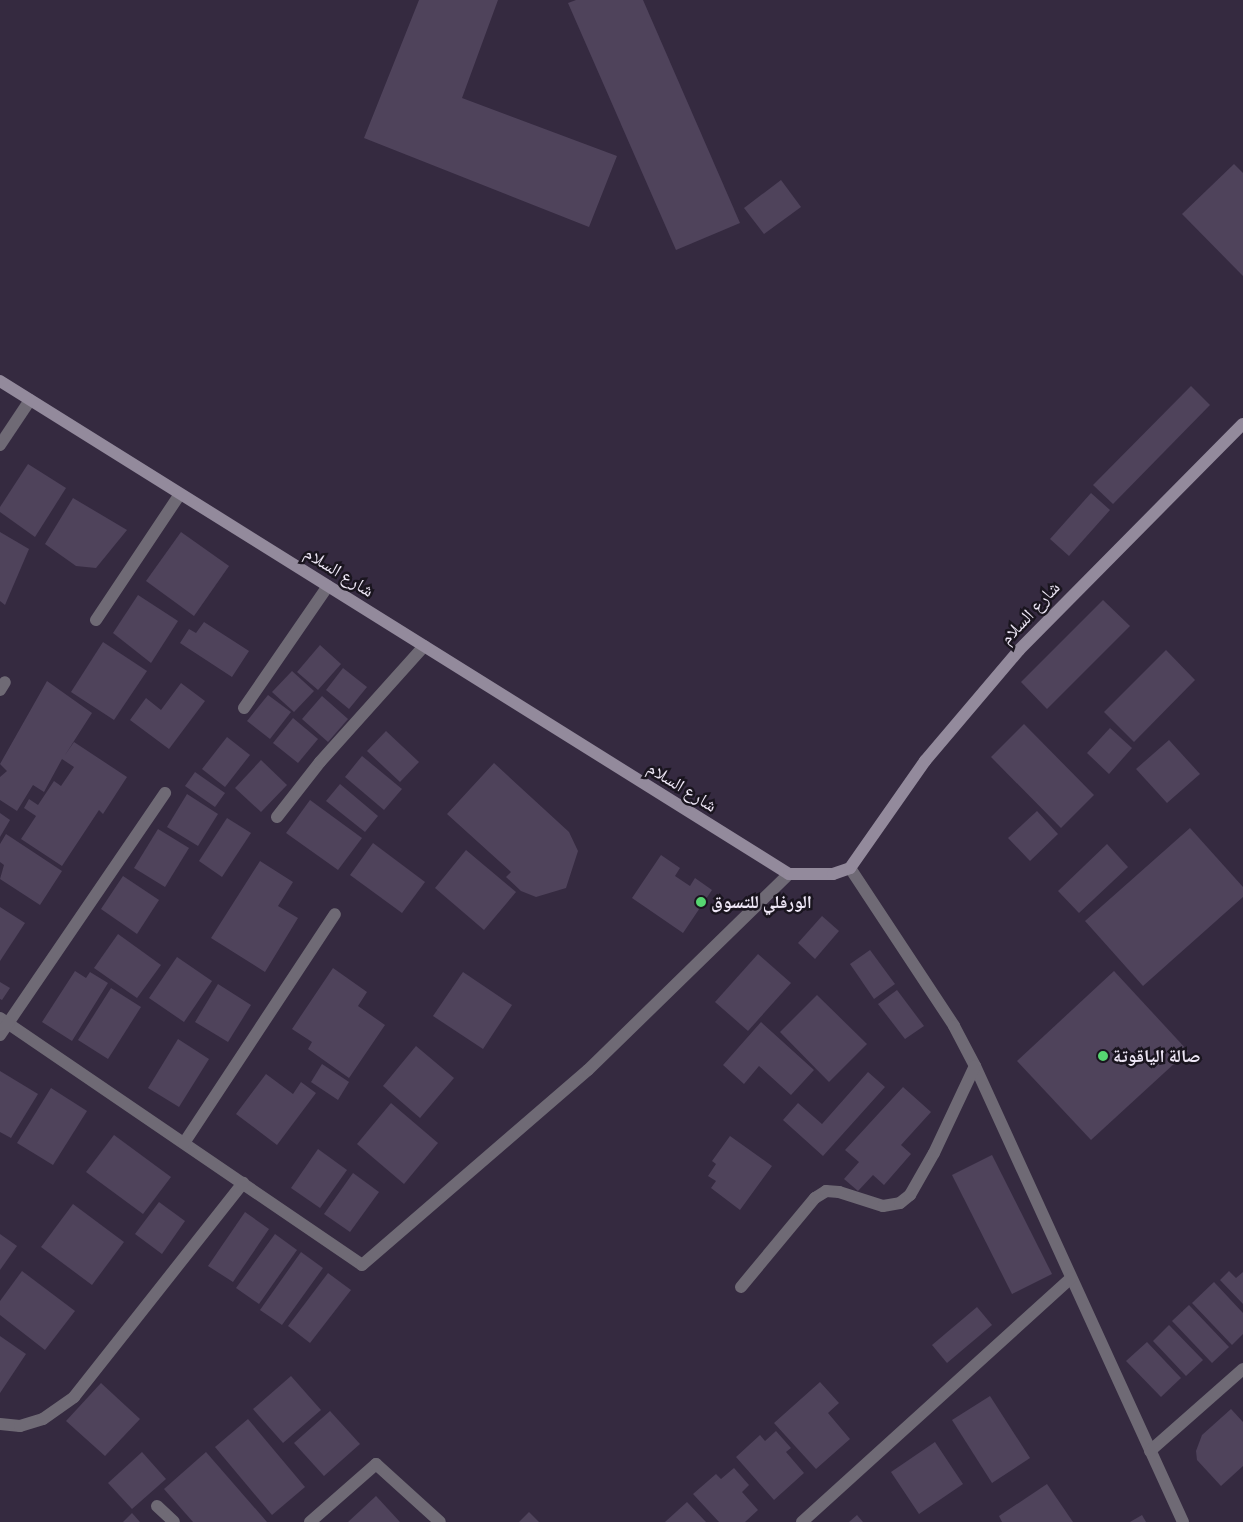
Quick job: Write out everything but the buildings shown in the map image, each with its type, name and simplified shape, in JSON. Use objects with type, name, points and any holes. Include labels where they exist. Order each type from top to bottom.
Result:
[{"type":"main road","name":"شارع السلام","points":[[0,381],[789,874]]},
{"type":"main road","name":"شارع السلام","points":[[850,868],[925,761],[1019,650],[1243,424]]},
{"type":"main road","points":[[789,874],[833,874],[850,868]]},
{"type":"street","points":[[0,445],[30,400]]},
{"type":"street","points":[[96,620],[180,494]]},
{"type":"street","points":[[244,708],[328,586]]},
{"type":"street","points":[[277,818],[320,762],[424,646]]},
{"type":"street","points":[[0,1035],[4,1021],[165,793]]},
{"type":"street","points":[[850,868],[954,1026],[975,1066],[1183,1522]]},
{"type":"street","points":[[4,1021],[243,1183],[358,1264],[367,1263],[588,1070],[789,874]]},
{"type":"street","points":[[184,1143],[335,914]]},
{"type":"street","points":[[741,1287],[816,1198],[826,1191],[839,1192],[883,1206],[900,1202],[910,1195],[934,1153],[975,1066]]},
{"type":"street","points":[[0,1424],[20,1426],[43,1419],[74,1397],[243,1183]]},
{"type":"street","points":[[802,1522],[1071,1278]]},
{"type":"street","points":[[1150,1451],[1243,1369]]},
{"type":"street","points":[[310,1522],[376,1464],[440,1522]]},
{"type":"street","points":[[157,1506],[174,1522]]},
{"type":"place","name":"الورفلي للتسوق","points":[[701,902]]},
{"type":"place","name":"صالة الياقوتة","points":[[1103,1056]]}]
